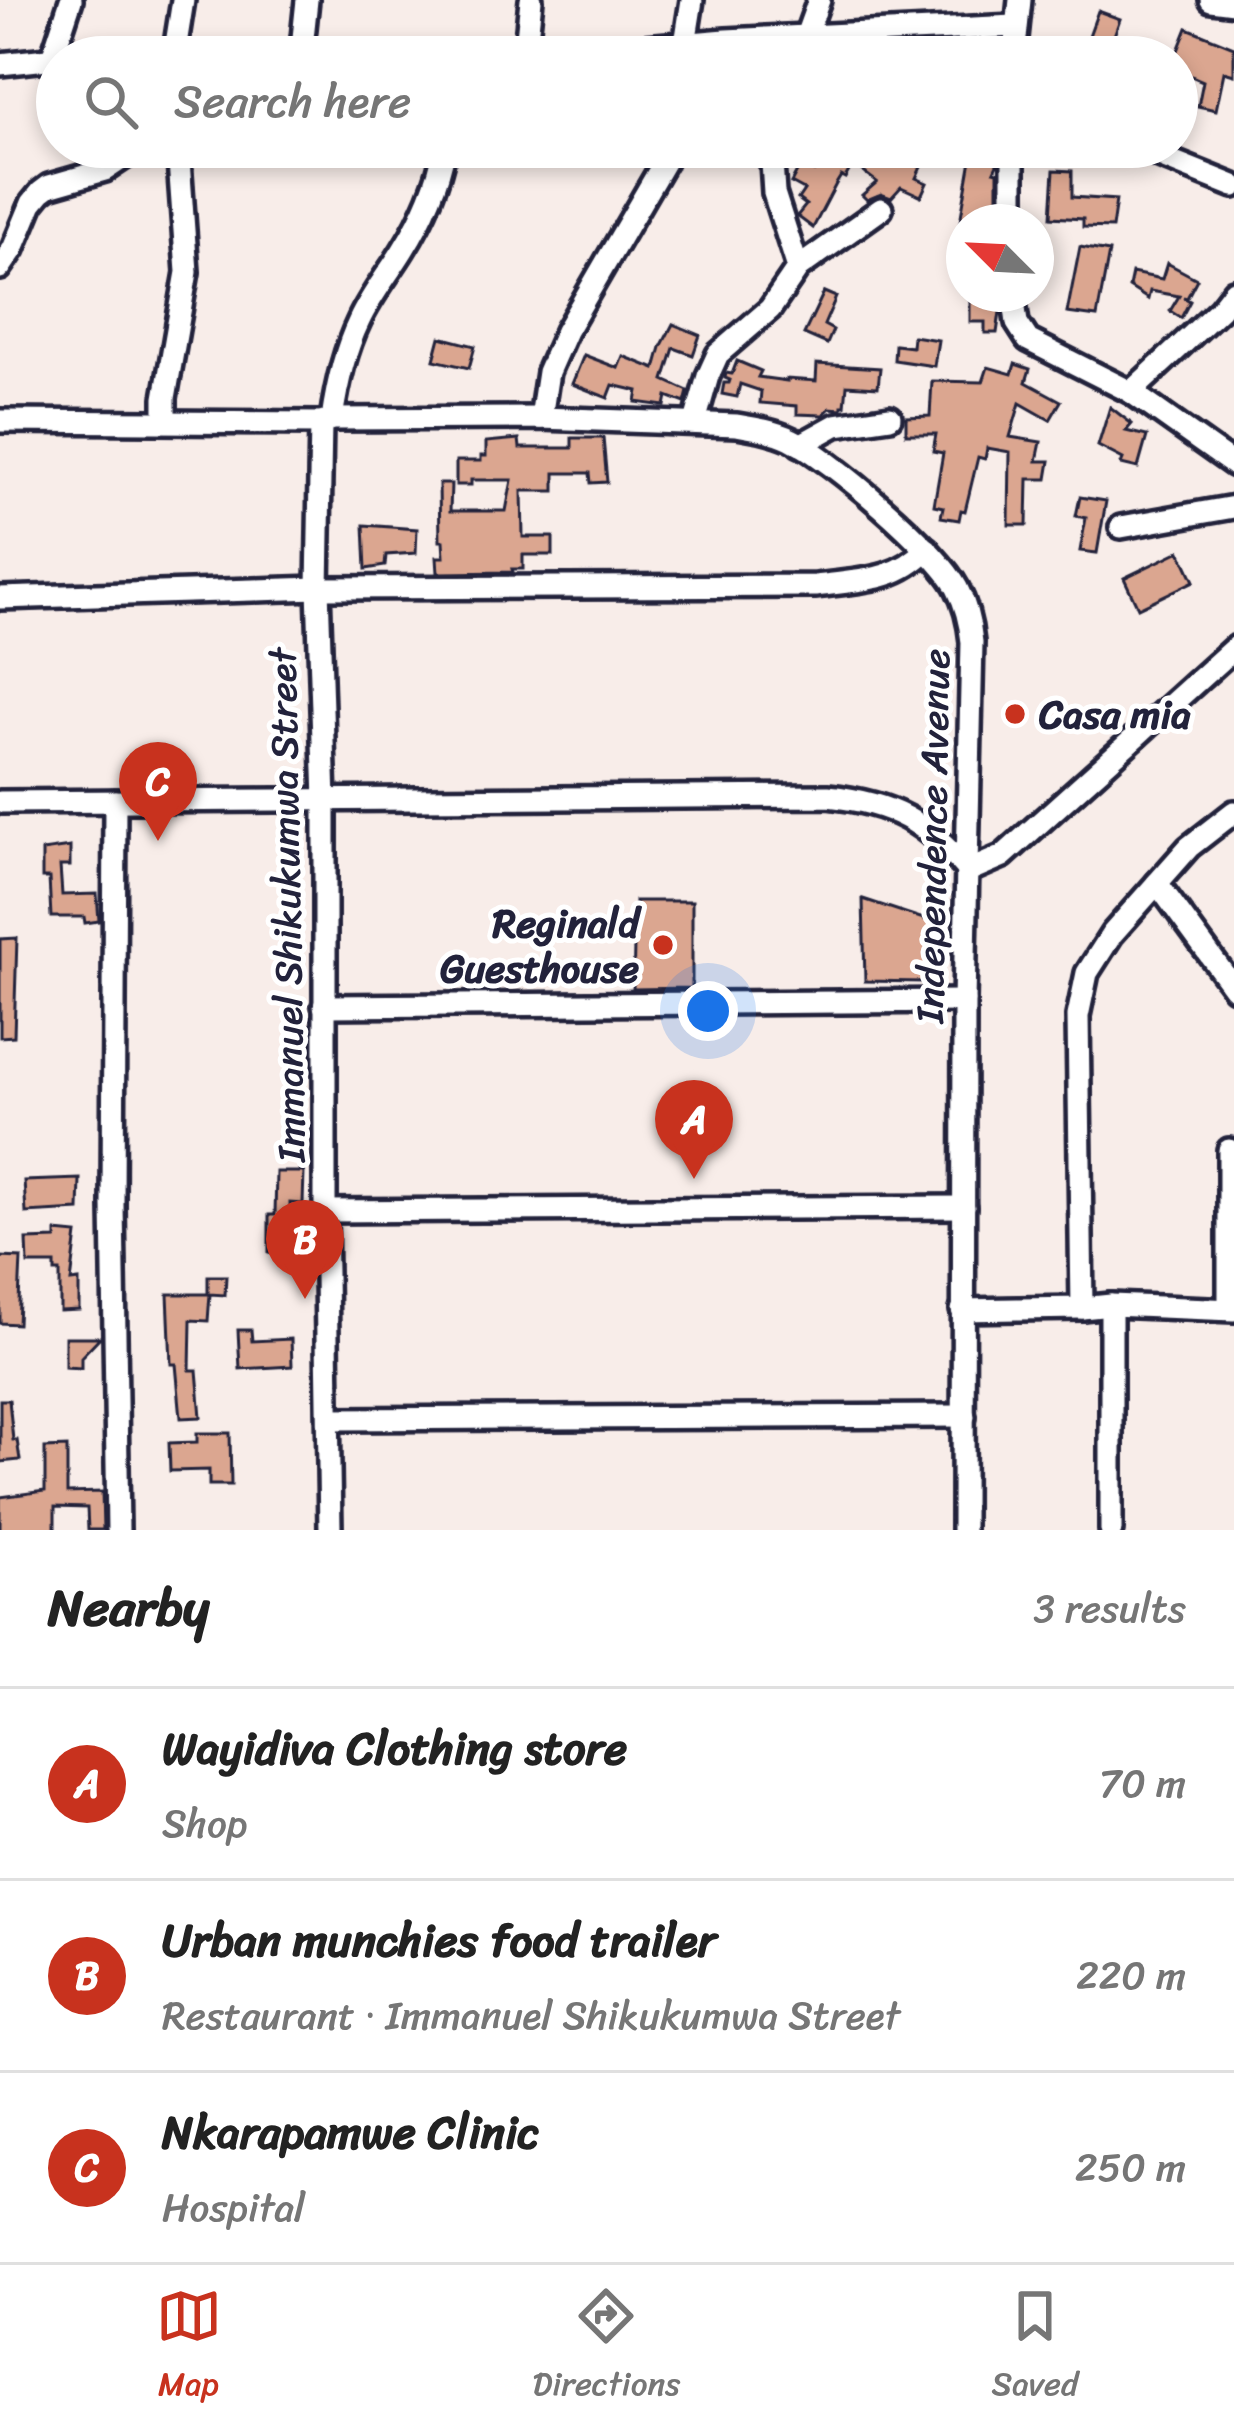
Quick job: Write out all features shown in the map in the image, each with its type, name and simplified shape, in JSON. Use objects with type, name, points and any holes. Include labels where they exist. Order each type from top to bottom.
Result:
[{"type":"street","points":[[60,36],[71,0]]},
{"type":"street","points":[[177,36],[183,0]]},
{"type":"street","points":[[303,36],[307,0]]},
{"type":"street","points":[[528,36],[531,0]]},
{"type":"street","points":[[686,36],[692,0]]},
{"type":"street","points":[[819,0],[806,36],[1015,26]]},
{"type":"street","points":[[1015,36],[1020,0]]},
{"type":"street","points":[[1210,0],[1234,3]]},
{"type":"street","points":[[0,64],[36,60]]},
{"type":"street","points":[[0,268],[41,192],[108,168]]},
{"type":"street","points":[[165,421],[187,272],[180,168]]},
{"type":"street","name":"Immanuel Shikukumwa Street","points":[[330,1530],[325,802],[318,588],[326,421],[355,330],[421,219],[440,168]]},
{"type":"street","points":[[541,418],[548,372],[566,331],[661,168]]},
{"type":"street","points":[[772,168],[774,193],[798,268]]},
{"type":"street","points":[[1013,168],[1013,204]]},
{"type":"street","points":[[1189,168],[1234,186]]},
{"type":"street","points":[[695,422],[718,353],[770,309],[798,268],[880,208]]},
{"type":"street","points":[[1131,392],[1234,292]]},
{"type":"street","points":[[1015,312],[1028,340],[1131,392],[1234,465]]},
{"type":"street","points":[[800,445],[836,425],[890,417]]},
{"type":"street","name":"Independence Avenue","points":[[0,421],[541,418],[695,422],[764,430],[800,445],[830,465],[927,549],[959,590],[972,642],[964,1001],[963,1530]]},
{"type":"street","points":[[1121,527],[1234,507]]},
{"type":"street","points":[[0,598],[318,588],[816,586],[902,571],[927,549]]},
{"type":"street","points":[[0,802],[828,796],[868,803],[906,818],[942,840],[968,871],[1003,856],[1234,648]]},
{"type":"street","points":[[115,801],[113,1205],[118,1530]]},
{"type":"street","points":[[1082,1309],[1078,1016],[1087,973],[1157,883],[1234,812]]},
{"type":"street","points":[[1157,883],[1234,988]]},
{"type":"street","points":[[324,1006],[964,1001]]},
{"type":"street","points":[[962,1310],[1111,1305],[1232,1309],[1229,1150]]},
{"type":"street","points":[[325,1211],[964,1207]]},
{"type":"street","points":[[1111,1305],[1111,1530]]},
{"type":"street","points":[[328,1419],[964,1416]]},
{"type":"building","points":[[1098,11],[1120,19],[1114,36],[1089,36]]},
{"type":"building","points":[[1187,28],[1234,47],[1234,75],[1224,72],[1216,110],[1198,106],[1203,81],[1198,79],[1198,36],[1184,36]]},
{"type":"building","points":[[799,168],[851,168],[845,178],[841,176],[813,228],[797,216],[806,205],[798,199],[804,190],[791,183]]},
{"type":"building","points":[[858,168],[921,168],[916,178],[927,183],[921,196],[901,187],[891,198],[881,194],[867,200],[862,195],[877,182]]},
{"type":"building","points":[[969,168],[998,172],[998,204],[963,204]]},
{"type":"building","points":[[1054,170],[1072,171],[1072,197],[1116,200],[1112,228],[1083,227],[1083,219],[1054,217]]},
{"type":"building","points":[[1080,247],[1109,252],[1097,317],[1067,313]]},
{"type":"building","points":[[1167,263],[1197,279],[1187,298],[1183,297],[1190,301],[1181,318],[1170,311],[1179,296],[1150,291],[1148,299],[1129,287],[1132,273],[1162,279]]},
{"type":"building","points":[[824,292],[836,297],[824,325],[833,330],[827,344],[804,334]]},
{"type":"building","points":[[970,312],[1000,312],[997,333],[985,333],[985,322],[970,322]]},
{"type":"building","points":[[673,324],[700,335],[693,355],[674,348],[664,380],[688,391],[685,403],[667,396],[665,406],[636,402],[638,391],[613,385],[608,398],[572,384],[584,355],[618,368],[623,356],[655,369]]},
{"type":"building","points":[[913,336],[938,340],[934,366],[894,360],[895,345],[912,347]]},
{"type":"building","points":[[440,337],[475,346],[469,368],[434,360]]},
{"type":"building","points":[[737,361],[761,371],[758,377],[787,381],[816,381],[817,364],[880,368],[878,387],[847,385],[842,409],[830,408],[823,415],[797,414],[797,406],[760,403],[761,391],[740,384],[737,397],[722,394],[724,383],[730,380],[726,373],[732,374]]},
{"type":"building","points":[[1015,364],[1030,369],[1026,382],[1061,401],[1050,420],[1020,403],[1010,437],[1041,442],[1037,461],[1050,461],[1047,479],[1028,479],[1027,525],[1009,525],[1010,452],[987,448],[985,459],[978,457],[959,520],[941,517],[943,507],[934,505],[943,453],[933,451],[936,434],[906,434],[906,417],[930,416],[932,381],[983,382],[988,367],[1012,374]]},
{"type":"building","points":[[1110,407],[1132,424],[1126,431],[1147,436],[1138,468],[1121,464],[1123,459],[1098,446]]},
{"type":"building","points":[[572,438],[603,438],[607,482],[591,483],[590,473],[555,473],[555,491],[522,491],[523,537],[553,537],[553,555],[523,555],[523,569],[513,572],[438,573],[437,557],[444,557],[439,484],[451,484],[450,511],[506,511],[512,480],[471,480],[471,485],[456,485],[456,461],[481,461],[486,442],[519,439],[520,448],[572,448]]},
{"type":"building","points":[[1080,497],[1106,501],[1097,553],[1080,551],[1086,518],[1076,516]]},
{"type":"building","points":[[364,525],[417,529],[416,553],[386,555],[385,566],[366,569]]},
{"type":"building","points":[[1180,551],[1194,581],[1138,608],[1124,578]]},
{"type":"building","points":[[70,847],[70,866],[60,866],[62,895],[97,894],[99,921],[51,917],[49,878],[42,878],[42,851]]},
{"type":"building","points":[[863,899],[942,925],[938,973],[925,982],[865,981]]},
{"type":"building","name":"Reginald Guesthouse","points":[[635,901],[692,901],[692,988],[633,989]]},
{"type":"building","points":[[17,938],[14,1036],[0,1037],[0,939]]},
{"type":"building","points":[[276,1172],[304,1172],[303,1204],[290,1203],[291,1253],[269,1253]]},
{"type":"building","points":[[80,1179],[79,1210],[26,1213],[24,1181]]},
{"type":"building","points":[[56,1232],[77,1234],[71,1282],[79,1281],[79,1310],[60,1311],[60,1272],[55,1272],[55,1264],[28,1264],[27,1240],[56,1239]]},
{"type":"building","points":[[0,1257],[21,1258],[18,1324],[0,1323]]},
{"type":"building","points":[[208,1276],[226,1276],[225,1295],[210,1294],[208,1321],[191,1320],[190,1370],[197,1370],[201,1417],[181,1418],[176,1364],[171,1364],[168,1294],[208,1294]]},
{"type":"building","points":[[238,1330],[251,1330],[252,1341],[291,1339],[292,1366],[240,1369]]},
{"type":"building","points":[[65,1337],[100,1337],[81,1357],[81,1368],[65,1367]]},
{"type":"building","points":[[0,1400],[9,1400],[20,1460],[0,1462]]},
{"type":"building","points":[[197,1433],[230,1433],[231,1485],[209,1485],[209,1470],[170,1471],[169,1443],[197,1442]]},
{"type":"building","points":[[67,1447],[67,1493],[102,1492],[103,1530],[88,1530],[87,1508],[55,1507],[55,1530],[0,1530],[0,1497],[45,1491],[45,1448]]},
{"type":"place","name":"Casa mia","points":[[1015,714]]},
{"type":"place","name":"Nkarapamwe Clinic","points":[[158,841]]},
{"type":"place","name":"Reginald Guesthouse","points":[[663,945]]},
{"type":"place","name":"Wayidiva Clothing store","points":[[694,1179]]},
{"type":"place","name":"Urban munchies food trailer","points":[[305,1299]]}]
